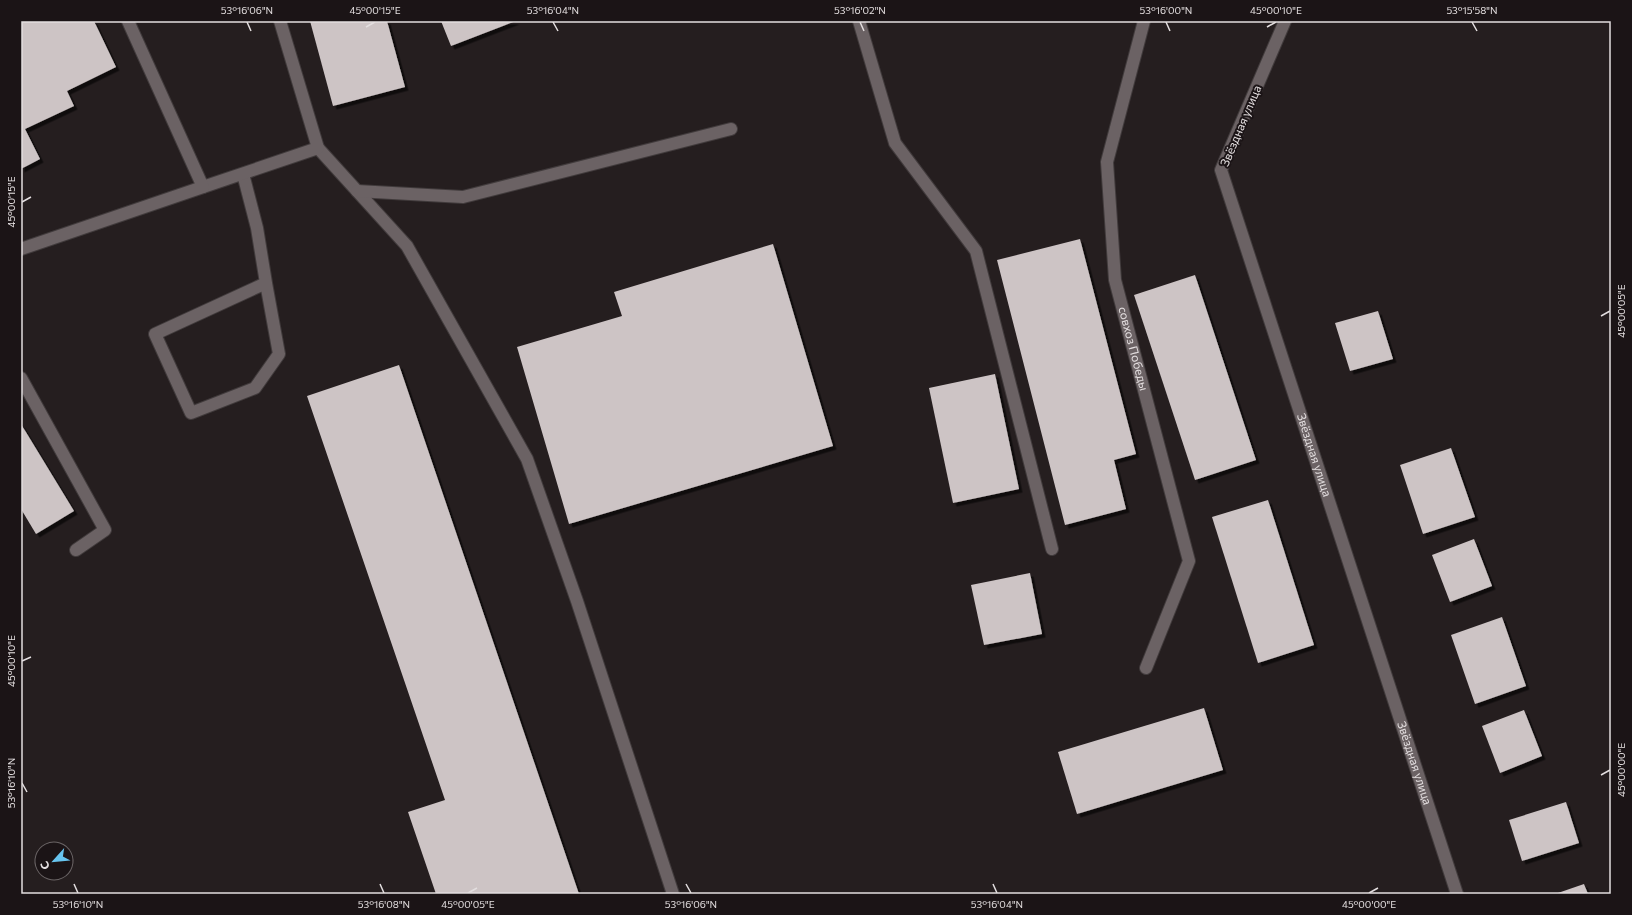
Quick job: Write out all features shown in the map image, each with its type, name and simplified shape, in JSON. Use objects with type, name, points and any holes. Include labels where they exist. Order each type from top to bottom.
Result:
[{"type":"street","points":[[128,21],[203,187]]},
{"type":"street","points":[[280,21],[318,148],[408,246],[527,459],[577,601],[673,894]]},
{"type":"street","points":[[859,21],[895,143],[976,251],[1052,549]]},
{"type":"street","name":"совхоз Победы","points":[[1144,21],[1107,162],[1115,280],[1189,561],[1146,668]]},
{"type":"street","name":"Звёздная улица","points":[[1285,21],[1221,170],[1457,894]]},
{"type":"street","points":[[358,191],[462,197],[731,129]]},
{"type":"street","points":[[21,249],[318,148]]},
{"type":"street","points":[[243,174],[257,228],[279,354],[255,388],[191,413],[154,334],[266,283]]},
{"type":"street","points":[[21,378],[105,530],[76,550]]},
{"type":"building","points":[[21,21],[94,21],[116,67],[67,91],[74,106],[25,129],[40,159],[21,169]]},
{"type":"building","points":[[310,21],[387,21],[405,87],[333,106]]},
{"type":"building","points":[[441,21],[516,21],[451,46]]},
{"type":"building","points":[[1080,239],[1136,454],[1114,460],[1126,509],[1065,525],[997,260]]},
{"type":"building","points":[[773,244],[833,446],[569,524],[517,347],[622,316],[614,292]]},
{"type":"building","points":[[1195,275],[1256,460],[1195,480],[1134,295]]},
{"type":"building","points":[[1378,311],[1393,359],[1350,371],[1335,323]]},
{"type":"building","points":[[399,365],[579,894],[436,894],[408,812],[445,800],[307,396]]},
{"type":"building","points":[[995,374],[1019,489],[953,503],[929,388]]},
{"type":"building","points":[[21,424],[74,511],[36,534],[21,509]]},
{"type":"building","points":[[1451,448],[1475,517],[1423,534],[1400,465]]},
{"type":"building","points":[[1268,500],[1314,645],[1258,663],[1212,517]]},
{"type":"building","points":[[1474,539],[1492,586],[1450,602],[1432,555]]},
{"type":"building","points":[[1030,573],[1042,634],[984,645],[971,585]]},
{"type":"building","points":[[1502,617],[1526,686],[1475,704],[1451,635]]},
{"type":"building","points":[[1204,708],[1223,770],[1077,814],[1058,752]]},
{"type":"building","points":[[1524,710],[1542,756],[1500,773],[1482,726]]},
{"type":"building","points":[[1566,802],[1579,843],[1522,861],[1509,820]]},
{"type":"building","points":[[1584,884],[1588,894],[1555,894]]}]
